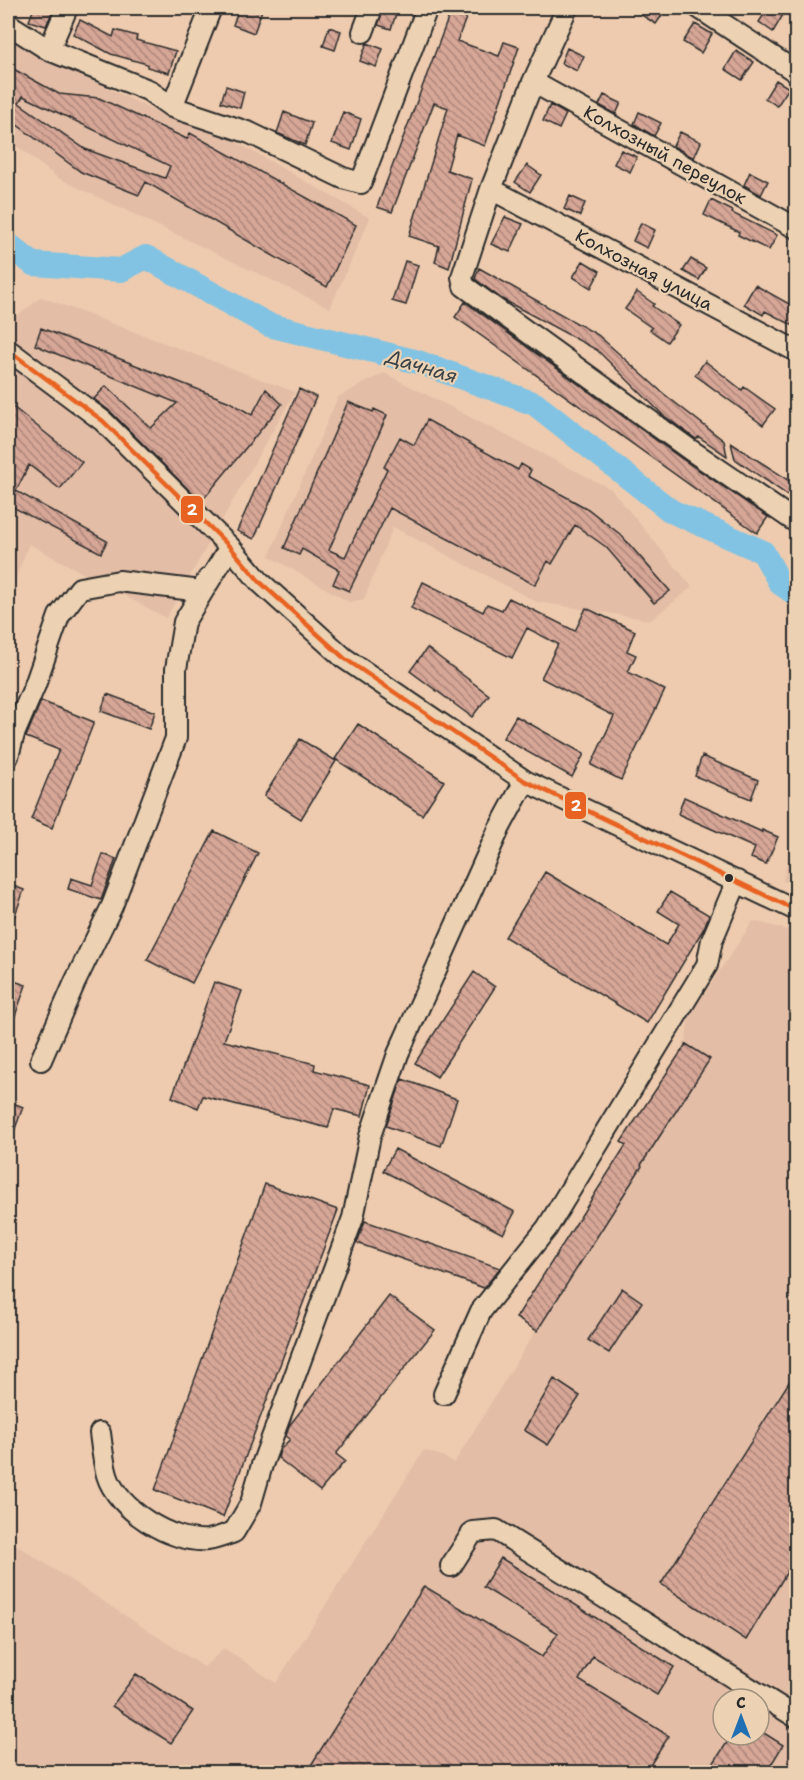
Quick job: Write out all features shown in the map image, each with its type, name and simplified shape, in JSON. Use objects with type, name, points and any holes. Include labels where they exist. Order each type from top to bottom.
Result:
[{"type":"street","points":[[50,50],[67,8]]},
{"type":"street","points":[[172,107],[211,8]]},
{"type":"street","points":[[363,32],[372,8]]},
{"type":"street","points":[[8,24],[50,50],[148,90],[172,107],[250,133],[343,178],[360,183],[427,8]]},
{"type":"street","points":[[567,8],[533,82],[491,189],[462,277],[464,286],[689,449],[796,522]]},
{"type":"street","points":[[699,8],[796,72]]},
{"type":"street","name":"Колхозный переулок","points":[[533,82],[796,228]]},
{"type":"street","name":"Колхозная улица","points":[[491,189],[796,351]]},
{"type":"street","points":[[8,350],[103,421],[230,547],[260,582],[344,658],[525,782],[796,910]]},
{"type":"street","points":[[8,756],[14,734],[35,685],[59,616],[80,588],[119,581],[201,591],[230,547]]},
{"type":"street","points":[[41,1060],[112,906],[176,738],[176,669],[184,622],[230,547]]},
{"type":"street","points":[[100,1433],[108,1476],[123,1503],[163,1531],[186,1539],[208,1540],[234,1532],[251,1503],[261,1465],[352,1218],[370,1136],[398,1054],[499,829],[525,782]]},
{"type":"street","points":[[444,1394],[481,1311],[547,1228],[707,965],[712,940],[737,881]]},
{"type":"street","points":[[451,1566],[473,1532],[496,1530],[796,1717]]},
{"type":"shaded area","points":[[8,40],[182,124],[198,120],[370,218],[330,308],[58,178],[8,139]]},
{"type":"shaded area","points":[[41,297],[295,392],[166,618],[29,544],[8,598],[8,323]]},
{"type":"shaded area","points":[[384,373],[611,489],[692,587],[651,620],[537,602],[393,527],[364,599],[349,602],[269,556],[338,397]]},
{"type":"shaded area","points":[[796,820],[796,884],[783,881]]},
{"type":"shaded area","points":[[753,921],[796,932],[796,1772],[8,1772],[8,1554],[15,1544],[204,1667],[224,1648],[276,1683],[424,1450],[454,1463],[536,1330],[710,1060],[686,1044],[688,1018]]},
{"type":"building","points":[[34,8],[54,8],[46,26],[29,21]]},
{"type":"building","points":[[239,8],[262,10],[254,33],[233,25]]},
{"type":"building","points":[[384,8],[397,11],[391,29],[378,25]]},
{"type":"building","points":[[452,8],[470,8],[457,41],[499,56],[504,42],[519,47],[485,146],[457,135],[447,170],[472,179],[449,268],[435,262],[439,246],[409,236],[448,108],[434,103],[392,212],[377,207]]},
{"type":"building","points":[[630,8],[667,8],[656,24]]},
{"type":"building","points":[[768,8],[776,8],[784,13],[773,32],[759,22]]},
{"type":"building","points":[[80,20],[113,37],[115,30],[137,36],[136,40],[176,51],[169,73],[111,54],[73,34]]},
{"type":"building","points":[[695,24],[712,34],[701,53],[683,42]]},
{"type":"building","points":[[329,27],[341,31],[335,50],[323,46]]},
{"type":"building","points":[[367,43],[383,49],[376,67],[360,61]]},
{"type":"building","points":[[567,48],[584,56],[577,71],[561,63]]},
{"type":"building","points":[[736,51],[754,62],[742,80],[725,69]]},
{"type":"building","points":[[8,66],[59,94],[99,98],[187,139],[190,133],[356,225],[327,287],[146,182],[139,195],[81,172],[9,119],[8,123]],"holes":[[[23,96],[170,166],[165,178],[85,149],[19,103]]]},
{"type":"building","points":[[776,80],[789,88],[777,106],[765,98]]},
{"type":"building","points":[[226,86],[244,92],[240,108],[221,102]]},
{"type":"building","points":[[604,95],[621,103],[616,114],[599,105]]},
{"type":"building","points":[[550,105],[566,114],[559,129],[543,121]]},
{"type":"building","points":[[284,112],[312,123],[305,145],[277,133]]},
{"type":"building","points":[[343,112],[361,119],[351,150],[332,143]]},
{"type":"building","points":[[639,112],[661,123],[654,136],[634,124]]},
{"type":"building","points":[[680,132],[701,142],[694,158],[673,146]]},
{"type":"building","points":[[621,150],[637,157],[630,172],[614,164]]},
{"type":"building","points":[[527,165],[541,175],[530,192],[515,182]]},
{"type":"building","points":[[750,172],[768,181],[761,195],[744,185]]},
{"type":"building","points":[[570,196],[585,203],[580,216],[564,209]]},
{"type":"building","points":[[711,200],[777,235],[769,250],[704,215]]},
{"type":"building","points":[[505,217],[523,224],[510,252],[491,244]]},
{"type":"building","points":[[641,223],[655,230],[647,248],[633,241]]},
{"type":"building","points":[[691,259],[706,268],[699,280],[683,271]]},
{"type":"building","points":[[405,261],[418,265],[406,305],[392,301]]},
{"type":"building","points":[[583,261],[600,271],[591,288],[573,277]]},
{"type":"building","points":[[479,268],[598,335],[664,394],[724,441],[727,456],[699,437],[696,439],[663,415],[597,350],[502,299],[475,279]]},
{"type":"building","points":[[755,285],[789,304],[796,291],[796,327],[765,311],[763,315],[744,304]]},
{"type":"building","points":[[637,292],[679,325],[667,342],[625,309]]},
{"type":"building","points":[[465,302],[682,459],[768,517],[757,533],[455,317]]},
{"type":"building","points":[[41,328],[230,402],[252,415],[266,389],[282,404],[201,502],[111,412],[94,399],[106,386],[151,428],[177,403],[35,345]]},
{"type":"building","points":[[705,361],[742,390],[744,387],[775,409],[763,425],[695,375]]},
{"type":"building","points":[[299,389],[316,397],[254,539],[237,531]]},
{"type":"building","points":[[348,402],[387,415],[329,550],[345,557],[387,469],[384,467],[400,437],[414,445],[427,420],[518,470],[521,464],[531,470],[528,476],[588,509],[621,535],[670,591],[654,603],[606,547],[575,525],[552,564],[548,561],[535,585],[390,508],[349,591],[333,584],[339,570],[302,549],[299,555],[284,548]]},
{"type":"building","points":[[8,403],[82,462],[60,489],[29,465],[16,491],[107,541],[101,553],[9,505],[8,509],[8,468],[15,454],[8,449]]},
{"type":"building","points":[[731,443],[796,485],[796,501],[735,459]]},
{"type":"building","points":[[423,582],[483,612],[487,604],[502,610],[509,598],[575,631],[586,608],[635,631],[627,651],[636,655],[628,672],[665,690],[621,780],[591,765],[614,716],[541,678],[558,644],[527,628],[512,658],[411,608]]},
{"type":"building","points":[[427,648],[489,695],[472,717],[410,671]]},
{"type":"building","points":[[107,694],[155,712],[149,729],[101,711]]},
{"type":"building","points":[[41,701],[94,722],[52,828],[31,819],[59,750],[26,737]]},
{"type":"building","points":[[516,716],[584,754],[572,777],[503,738]]},
{"type":"building","points":[[358,724],[444,781],[422,815],[335,759]]},
{"type":"building","points":[[300,739],[336,761],[301,819],[264,796]]},
{"type":"building","points":[[702,756],[758,780],[751,799],[695,776]]},
{"type":"building","points":[[684,797],[778,837],[766,864],[751,858],[755,848],[678,814]]},
{"type":"building","points":[[214,831],[258,853],[192,983],[147,960]]},
{"type":"building","points":[[103,854],[116,859],[101,900],[68,889],[71,878],[92,885]]},
{"type":"building","points":[[545,872],[666,945],[679,924],[658,911],[670,892],[709,915],[704,928],[647,1023],[505,937]]},
{"type":"building","points":[[8,884],[24,890],[9,932],[8,932]]},
{"type":"building","points":[[474,972],[495,987],[437,1077],[415,1063]]},
{"type":"building","points":[[8,979],[26,985],[9,1033],[8,1033]]},
{"type":"building","points":[[214,982],[242,991],[224,1041],[315,1064],[314,1070],[370,1085],[362,1116],[334,1109],[328,1128],[203,1096],[198,1108],[172,1097]]},
{"type":"building","points":[[686,1044],[710,1059],[537,1331],[516,1318],[626,1145],[621,1142]]},
{"type":"building","points":[[402,1079],[457,1099],[441,1146],[386,1126]]},
{"type":"building","points":[[8,1101],[23,1107],[9,1145],[8,1145]]},
{"type":"building","points":[[395,1149],[515,1212],[503,1234],[383,1171]]},
{"type":"building","points":[[265,1184],[338,1210],[223,1517],[155,1490]]},
{"type":"building","points":[[365,1221],[500,1268],[484,1288],[357,1243]]},
{"type":"building","points":[[622,1288],[642,1302],[609,1353],[588,1340]]},
{"type":"building","points":[[389,1296],[435,1330],[336,1454],[345,1461],[320,1491],[278,1458],[280,1450],[290,1439],[286,1436],[289,1426]]},
{"type":"building","points":[[796,1371],[796,1557],[746,1640],[661,1584]]},
{"type":"building","points":[[554,1379],[580,1396],[548,1445],[524,1430]]},
{"type":"building","points":[[501,1558],[674,1667],[657,1695],[593,1656],[579,1680],[669,1736],[645,1773],[306,1773],[424,1586],[542,1657],[558,1633],[483,1587]]},
{"type":"building","points":[[136,1674],[193,1711],[171,1743],[112,1706]]},
{"type":"building","points":[[771,1738],[783,1745],[766,1773],[707,1773],[724,1747],[771,1747]]},
{"type":"waterway","name":"Дачная","points":[[8,244],[33,264],[121,270],[146,257],[269,325],[418,362],[535,404],[671,511],[763,552],[780,583],[796,594]]},
{"type":"transit line","name":"2","points":[[8,350],[103,421],[230,547],[260,582],[344,658],[525,781],[796,910]]}]
